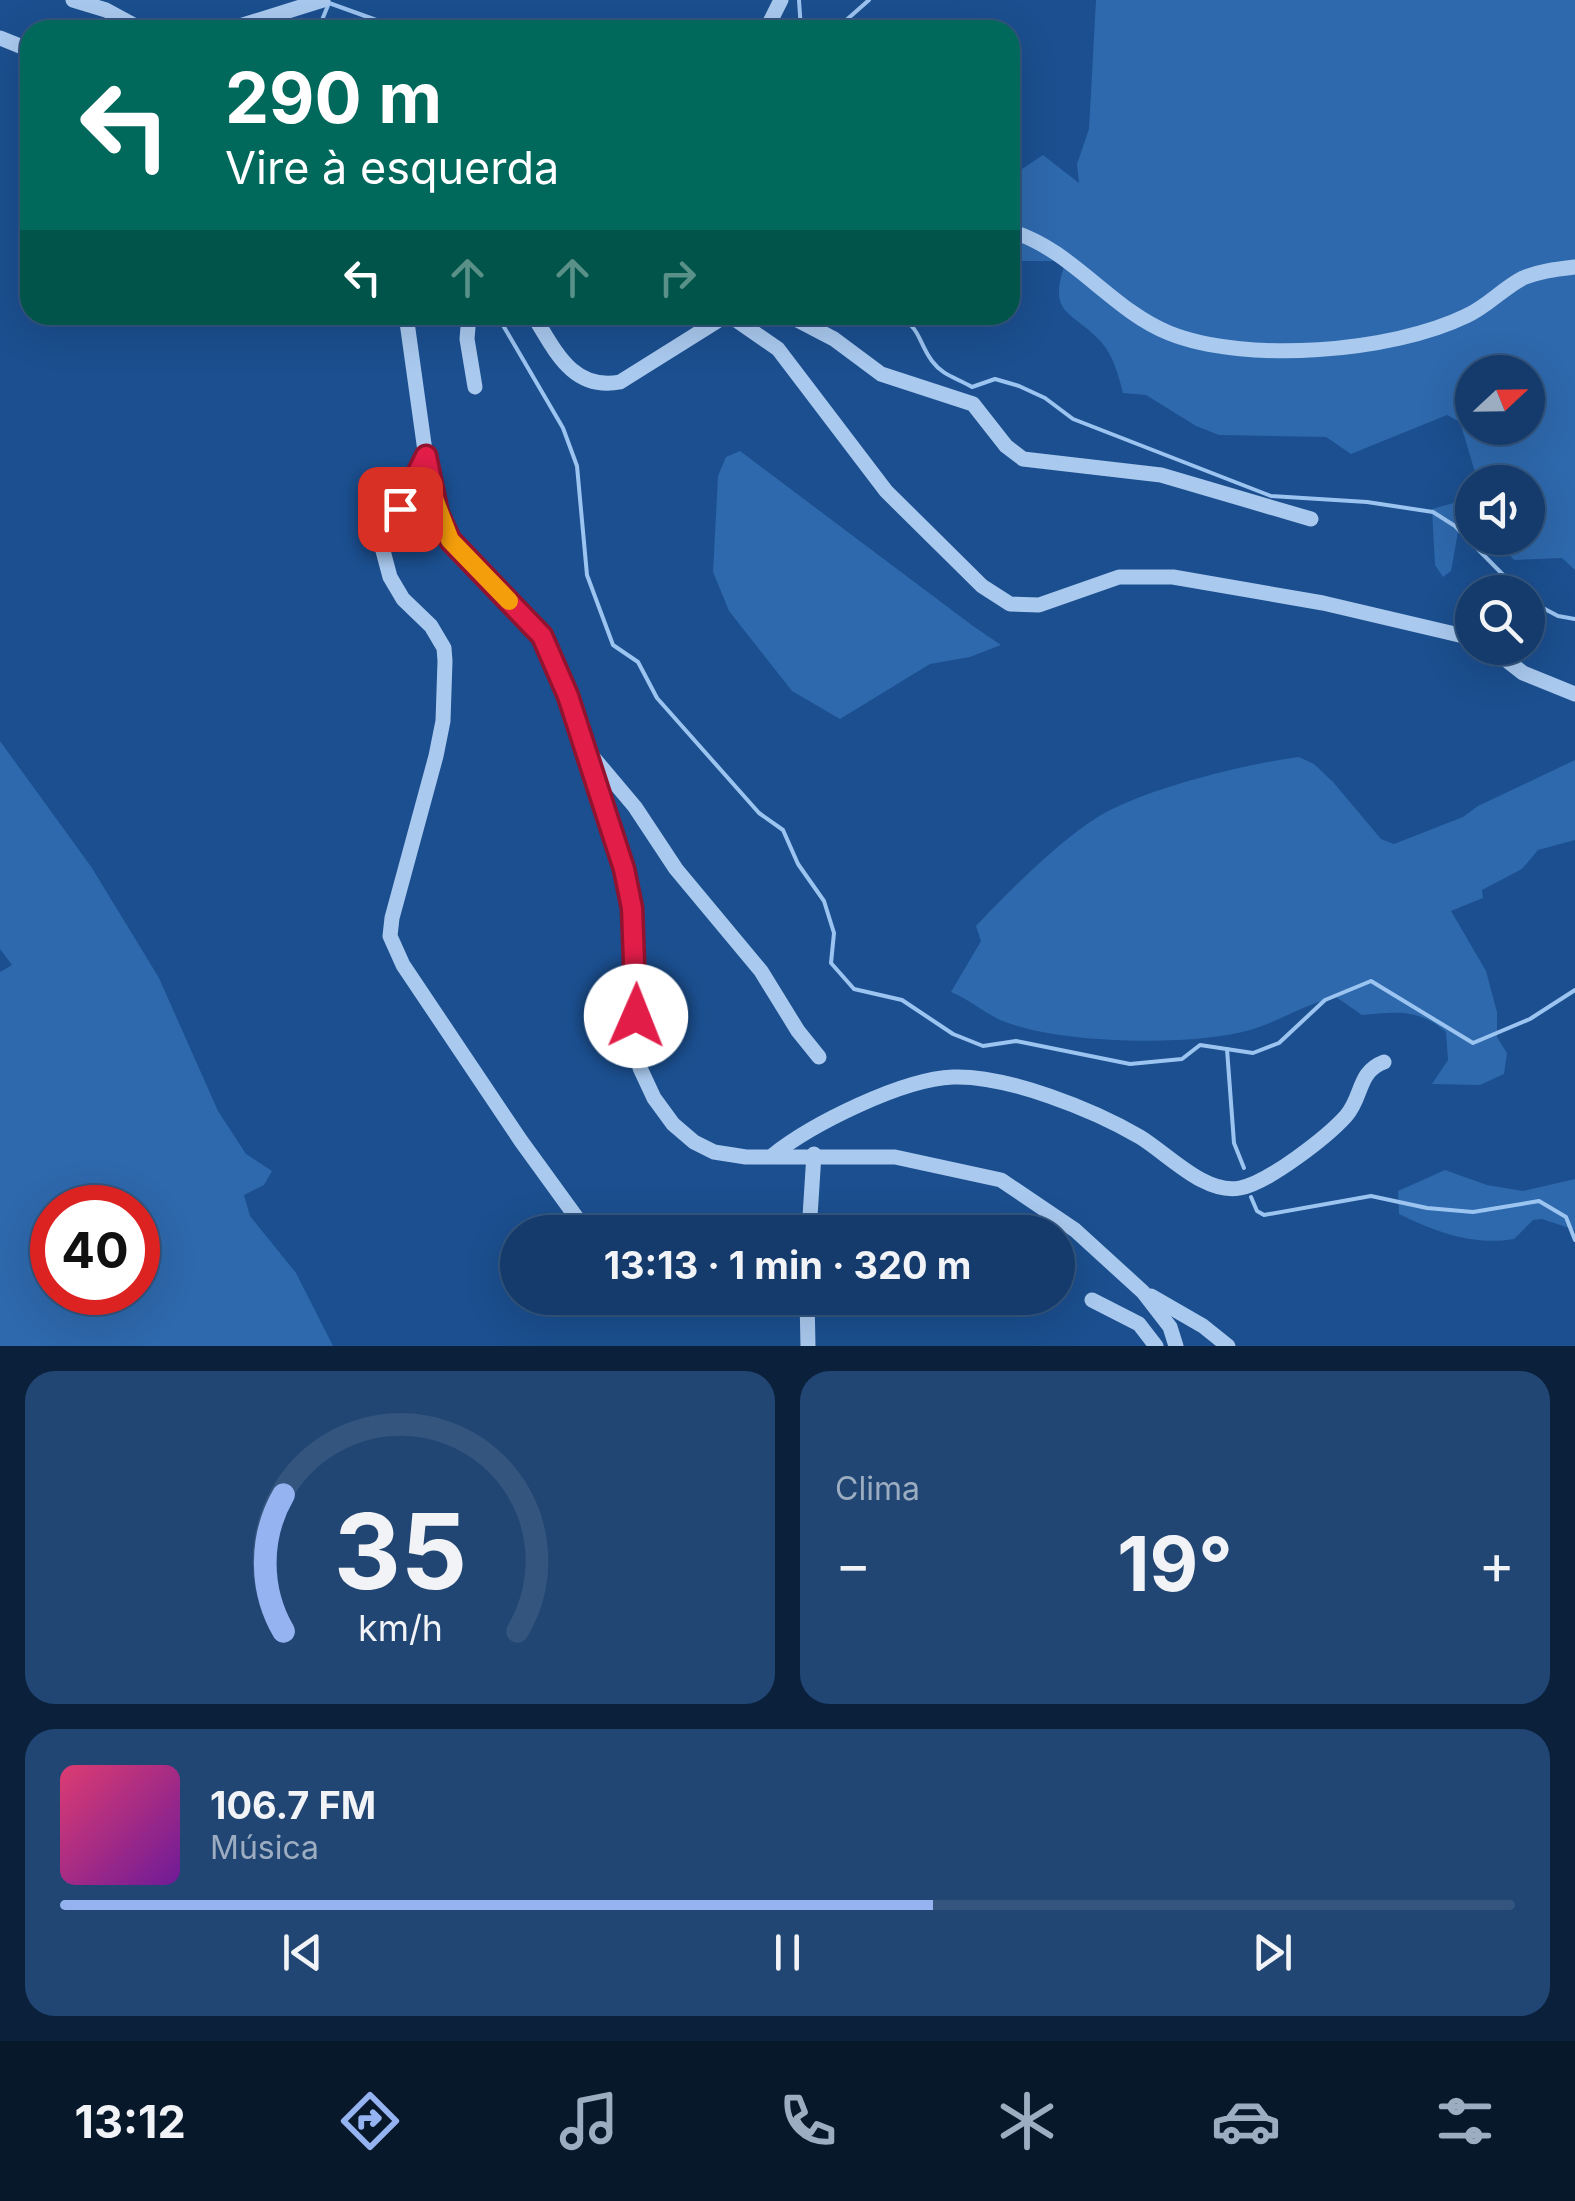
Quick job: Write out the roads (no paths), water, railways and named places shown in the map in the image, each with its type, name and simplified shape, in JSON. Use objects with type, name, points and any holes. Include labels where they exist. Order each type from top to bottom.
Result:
[{"type":"street","points":[[74,0],[124,20]]},
{"type":"street","points":[[259,20],[323,0]]},
{"type":"street","points":[[1020,236],[1050,249],[1145,320],[1169,333],[1228,349],[1343,349],[1402,338],[1471,314],[1522,279],[1575,267]]},
{"type":"street","points":[[407,325],[434,500],[450,540],[542,636],[586,749],[632,908],[636,1044],[640,1068],[654,1098],[694,1142],[714,1152],[895,1157],[1001,1180],[1075,1230],[1143,1292],[1170,1327],[1176,1346]]},
{"type":"street","points":[[468,325],[476,387]]},
{"type":"street","points":[[539,325],[577,377],[606,385],[620,382],[712,325]]},
{"type":"street","points":[[743,325],[778,349],[886,491],[982,586],[1010,604],[1039,604],[1119,577],[1172,577],[1323,603],[1455,634]]},
{"type":"street","points":[[807,325],[834,339],[881,374],[974,404],[1006,446],[1024,459],[1161,475],[1311,519]]},
{"type":"street","points":[[426,456],[382,547],[390,577],[403,599],[431,626],[444,648],[446,692],[436,756],[421,802],[390,936],[403,964],[520,1142],[574,1215]]},
{"type":"street","points":[[1513,665],[1575,694]]},
{"type":"street","points":[[586,749],[635,807],[676,869],[761,971],[798,1032],[819,1057]]},
{"type":"street","points":[[773,1156],[796,1136],[827,1120],[920,1084],[957,1076],[1010,1086],[1094,1114],[1140,1137],[1207,1182],[1221,1188],[1241,1188],[1265,1179],[1345,1117],[1367,1072],[1384,1062]]},
{"type":"street","points":[[811,1215],[814,1154]]},
{"type":"street","points":[[1143,1292],[1173,1307],[1228,1346]]},
{"type":"street","points":[[1092,1300],[1139,1324],[1156,1346]]},
{"type":"street","points":[[807,1315],[808,1346]]},
{"type":"waterway","points":[[799,0],[800,20]]},
{"type":"waterway","points":[[846,20],[869,0]]},
{"type":"waterway","points":[[322,20],[329,3],[376,20]]},
{"type":"waterway","points":[[503,325],[563,428],[577,466],[587,575],[613,645],[638,662],[657,698],[759,813],[783,830],[798,864],[824,901],[834,933],[831,963],[854,989],[902,1000],[953,1034],[983,1046],[1016,1041],[1130,1064],[1182,1059],[1200,1045],[1253,1053],[1279,1043],[1325,1000],[1371,981],[1473,1043],[1530,1019],[1575,990]]},
{"type":"waterway","points":[[910,325],[936,366],[972,387],[995,379],[1019,386],[1045,398],[1073,419],[1271,496],[1367,502],[1433,512],[1455,526],[1503,575]]},
{"type":"waterway","points":[[1545,609],[1575,619]]},
{"type":"waterway","points":[[1227,1049],[1234,1143],[1244,1168]]},
{"type":"waterway","points":[[1251,1197],[1257,1211],[1264,1215],[1371,1196],[1427,1208],[1473,1212],[1539,1201],[1566,1217],[1575,1240]]}]
